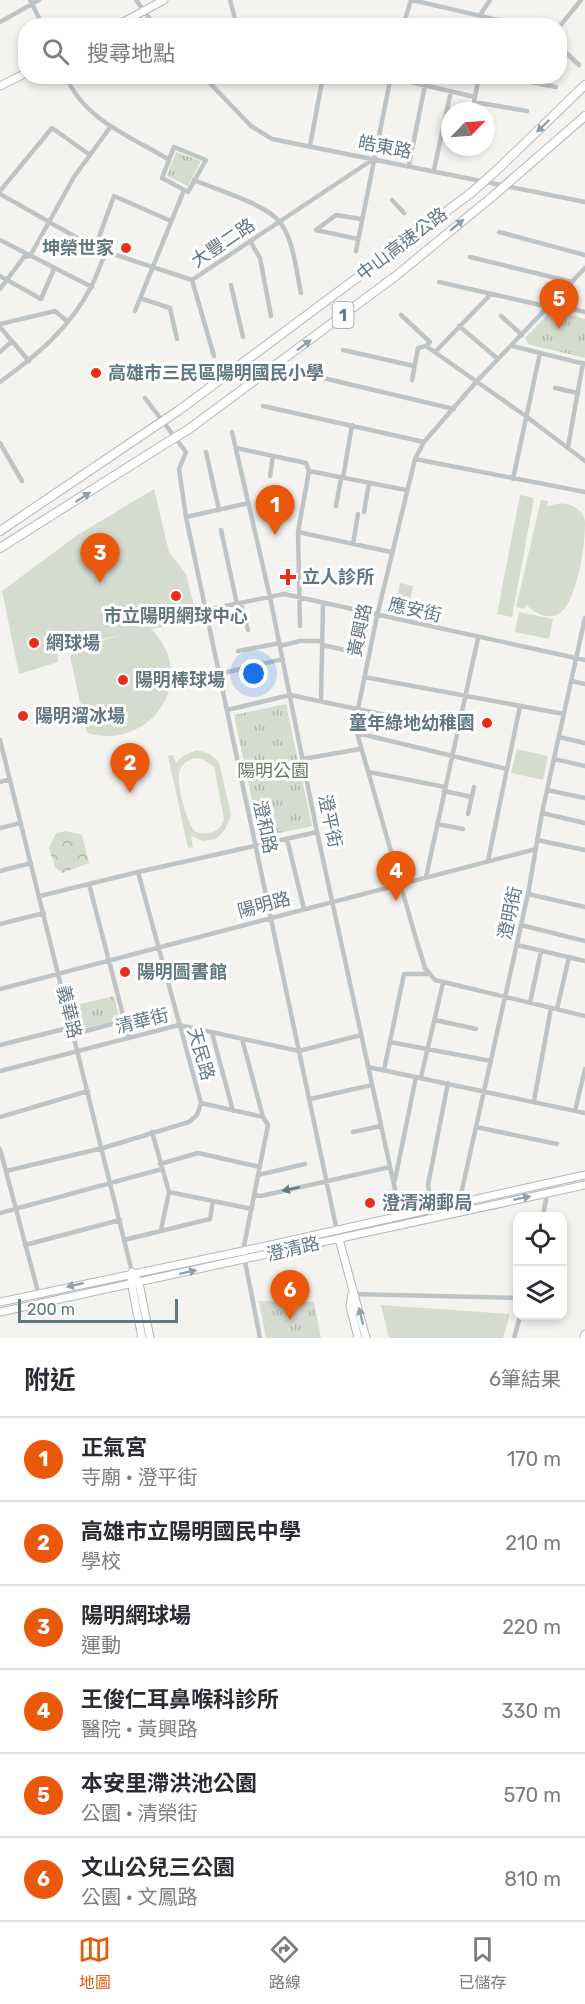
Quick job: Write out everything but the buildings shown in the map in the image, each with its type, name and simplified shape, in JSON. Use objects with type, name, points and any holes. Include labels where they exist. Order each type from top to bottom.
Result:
[{"type":"highway","name":"中山高速公路","points":[[0,529],[26,516],[178,411],[471,193],[585,85]]},
{"type":"highway","name":"中山高速公路","points":[[0,548],[34,529],[189,429],[397,275],[585,116]]},
{"type":"highway","points":[[0,553],[34,529]]},
{"type":"main road","points":[[131,18],[164,0]]},
{"type":"main road","points":[[0,86],[18,77]]},
{"type":"main road","name":"澄清路","points":[[0,1302],[132,1272],[338,1235],[458,1208],[585,1175]]},
{"type":"main road","name":"澄清路","points":[[0,1312],[244,1260],[432,1210],[458,1208],[585,1185]]},
{"type":"main road","points":[[338,1235],[352,1294],[359,1306],[366,1338]]},
{"type":"main road","name":"義華路","points":[[132,1272],[135,1284]]},
{"type":"main road","points":[[135,1284],[142,1338]]},
{"type":"main road","points":[[135,1284],[150,1338]]},
{"type":"main road","points":[[352,1294],[350,1306],[358,1338]]},
{"type":"street","points":[[0,22],[31,2],[39,0]]},
{"type":"street","points":[[136,0],[148,18]]},
{"type":"street","points":[[230,0],[235,18]]},
{"type":"street","points":[[406,18],[412,0],[491,18]]},
{"type":"street","points":[[480,15],[490,0]]},
{"type":"street","points":[[566,18],[581,0]]},
{"type":"street","points":[[31,2],[39,18]]},
{"type":"street","points":[[567,54],[579,66]]},
{"type":"street","points":[[69,84],[72,93],[111,126],[168,159]]},
{"type":"street","name":"皓東路","points":[[210,84],[235,112],[262,135],[585,202]]},
{"type":"street","points":[[310,146],[322,84]]},
{"type":"street","points":[[356,251],[388,84]]},
{"type":"street","points":[[420,84],[475,97]]},
{"type":"street","points":[[477,84],[474,102],[527,111]]},
{"type":"street","points":[[541,84],[556,87]]},
{"type":"street","points":[[410,165],[425,85]]},
{"type":"street","points":[[434,170],[451,91]]},
{"type":"street","points":[[30,256],[74,177],[111,126]]},
{"type":"street","points":[[0,193],[52,128],[90,155]]},
{"type":"street","points":[[174,147],[206,160],[194,180],[188,192],[162,178],[174,147]]},
{"type":"street","name":"大豐二路","points":[[0,193],[47,223],[95,248],[192,280],[375,158]]},
{"type":"street","points":[[194,180],[267,211],[279,222],[288,238],[301,293]]},
{"type":"street","points":[[135,311],[184,190]]},
{"type":"street","points":[[95,248],[114,195],[171,221]]},
{"type":"street","points":[[392,200],[404,213]]},
{"type":"street","points":[[358,239],[316,230],[336,215],[361,219]]},
{"type":"street","points":[[499,232],[585,255]]},
{"type":"street","points":[[0,240],[92,287]]},
{"type":"street","points":[[250,241],[260,258],[271,316]]},
{"type":"street","points":[[0,382],[29,361],[68,322],[92,287],[106,252]]},
{"type":"street","points":[[0,289],[24,257],[30,256]]},
{"type":"street","points":[[470,256],[572,282]]},
{"type":"street","name":"黃興路","points":[[430,974],[425,968],[357,733],[358,709],[364,677],[391,552],[415,459],[424,442],[477,381],[585,268]]},
{"type":"street","points":[[0,276],[41,300],[54,269]]},
{"type":"street","points":[[192,280],[214,356]]},
{"type":"street","points":[[439,282],[585,312]]},
{"type":"street","points":[[231,285],[243,337]]},
{"type":"street","points":[[435,352],[491,294]]},
{"type":"street","points":[[140,298],[170,308],[177,339]]},
{"type":"street","points":[[29,361],[0,325],[55,311],[68,322]]},
{"type":"street","points":[[401,315],[430,342],[418,348],[412,380]]},
{"type":"street","points":[[501,316],[522,335]]},
{"type":"street","points":[[459,326],[498,359]]},
{"type":"street","points":[[0,352],[12,341]]},
{"type":"street","points":[[426,346],[585,461]]},
{"type":"street","points":[[512,346],[584,364],[568,447]]},
{"type":"street","points":[[343,350],[414,366]]},
{"type":"street","points":[[513,479],[540,353]]},
{"type":"street","points":[[306,374],[454,409]]},
{"type":"street","points":[[555,388],[578,393]]},
{"type":"street","name":"澄和路","points":[[145,398],[186,452],[179,470],[186,517],[338,1235]]},
{"type":"street","points":[[263,406],[424,442]]},
{"type":"street","points":[[336,506],[352,425]]},
{"type":"street","name":"澄平街","points":[[232,432],[270,597],[317,832],[334,901],[401,1217]]},
{"type":"street","points":[[0,442],[22,481]]},
{"type":"street","points":[[236,448],[306,463],[309,471],[298,532],[300,626]]},
{"type":"street","points":[[206,452],[219,510]]},
{"type":"street","points":[[270,476],[273,456]]},
{"type":"street","points":[[415,459],[585,492]]},
{"type":"street","points":[[309,471],[406,490]]},
{"type":"street","points":[[353,544],[369,483]]},
{"type":"street","points":[[186,517],[249,503]]},
{"type":"street","points":[[221,530],[248,630]]},
{"type":"street","points":[[298,532],[391,552]]},
{"type":"street","name":"應安街","points":[[205,610],[284,594],[585,660]]},
{"type":"street","points":[[321,701],[323,604]]},
{"type":"street","name":"澄明街","points":[[458,1208],[528,894],[542,813],[585,618]]},
{"type":"street","points":[[426,877],[478,638]]},
{"type":"street","points":[[238,651],[300,641],[322,643],[350,651]]},
{"type":"street","points":[[219,674],[283,659]]},
{"type":"street","points":[[364,677],[564,714]]},
{"type":"street","points":[[572,681],[585,684]]},
{"type":"street","points":[[227,710],[290,694],[458,730]]},
{"type":"street","points":[[488,861],[520,706]]},
{"type":"street","points":[[357,733],[507,769]]},
{"type":"street","points":[[559,737],[585,743]]},
{"type":"street","name":"義華路","points":[[0,740],[104,1148],[132,1272]]},
{"type":"street","points":[[303,759],[360,748]]},
{"type":"street","points":[[554,759],[585,766]]},
{"type":"street","points":[[369,772],[472,797]]},
{"type":"street","points":[[0,782],[10,779]]},
{"type":"street","points":[[468,814],[474,787]]},
{"type":"street","points":[[547,790],[585,798]]},
{"type":"street","points":[[542,813],[585,822]]},
{"type":"street","points":[[0,828],[21,823]]},
{"type":"street","points":[[437,824],[463,829]]},
{"type":"street","points":[[40,896],[317,832]]},
{"type":"street","points":[[287,839],[304,909]]},
{"type":"street","points":[[537,840],[585,850]]},
{"type":"street","name":"陽明路","points":[[0,990],[536,849]]},
{"type":"street","points":[[0,871],[32,863]]},
{"type":"street","name":"天民路","points":[[138,872],[201,1103],[263,1118]]},
{"type":"street","points":[[90,884],[129,1038]]},
{"type":"street","points":[[528,894],[585,907]]},
{"type":"street","points":[[0,924],[44,913]]},
{"type":"street","points":[[521,925],[585,940]]},
{"type":"street","points":[[517,945],[585,961]]},
{"type":"street","points":[[530,1002],[541,951]]},
{"type":"street","points":[[534,1101],[568,957]]},
{"type":"street","points":[[384,1070],[404,974],[430,974],[435,980],[443,983],[585,1016]]},
{"type":"street","points":[[394,1183],[443,983]]},
{"type":"street","points":[[435,1020],[476,1029]]},
{"type":"street","points":[[74,1034],[124,1021]]},
{"type":"street","name":"清華街","points":[[0,1071],[179,1025],[299,1051],[361,1035]]},
{"type":"street","points":[[0,1045],[72,1027]]},
{"type":"street","points":[[212,1033],[233,1111]]},
{"type":"street","points":[[242,1039],[263,1118],[268,1125],[243,1251],[260,1338]]},
{"type":"street","points":[[390,1042],[491,1061]]},
{"type":"street","points":[[368,1067],[585,1113]]},
{"type":"street","points":[[575,1111],[585,1069]]},
{"type":"street","points":[[432,1210],[428,1185],[448,1083]]},
{"type":"street","points":[[310,1099],[372,1085]]},
{"type":"street","points":[[0,1117],[88,1091]]},
{"type":"street","points":[[6,1171],[104,1148],[189,1122],[197,1114],[201,1103]]},
{"type":"street","points":[[352,1132],[381,1126]]},
{"type":"street","points":[[476,1127],[557,1144]]},
{"type":"street","points":[[152,1132],[170,1192],[161,1230]]},
{"type":"street","points":[[0,1149],[41,1303]]},
{"type":"street","points":[[0,1213],[111,1184],[198,1154],[260,1167]]},
{"type":"street","points":[[258,1175],[305,1164]]},
{"type":"street","points":[[254,1195],[390,1167]]},
{"type":"street","points":[[544,1212],[549,1183]]},
{"type":"street","points":[[170,1192],[252,1209]]},
{"type":"street","points":[[124,1240],[210,1219],[213,1201]]},
{"type":"street","points":[[25,1245],[120,1220]]},
{"type":"street","points":[[352,1294],[513,1298]]},
{"type":"street","points":[[514,1338],[519,1320]]},
{"type":"green space","points":[[176,152],[201,161],[188,186],[167,176]]},
{"type":"green space","points":[[552,310],[585,319],[585,358],[528,344],[525,338]]},
{"type":"green space","points":[[154,489],[169,552],[186,574],[194,605],[184,622],[151,629],[165,648],[171,668],[169,688],[162,706],[149,721],[131,732],[110,736],[87,733],[70,657],[77,647],[126,634],[57,649],[58,662],[19,674],[2,591],[76,536]]},
{"type":"green space","points":[[520,495],[534,498],[512,617],[497,614]]},
{"type":"green space","points":[[541,500],[548,501],[547,507],[564,504],[575,507],[583,515],[585,521],[582,556],[574,590],[564,609],[558,615],[549,616],[526,605],[524,609],[516,607]]},
{"type":"green space","points":[[400,583],[413,586],[408,614],[394,611]]},
{"type":"green space","points":[[412,601],[442,606],[439,619],[409,614]]},
{"type":"green space","points":[[519,612],[553,619],[549,639],[515,632]]},
{"type":"green space","name":"陽明公園","points":[[286,704],[312,826],[260,837],[234,715]]},
{"type":"green space","points":[[517,749],[548,756],[543,780],[511,773]]},
{"type":"green space","points":[[197,750],[210,754],[219,762],[231,815],[225,830],[216,839],[203,841],[191,836],[193,847],[188,848],[168,756],[173,755],[176,763],[183,756]],"holes":[[[194,758],[203,759],[214,767],[224,819],[217,830],[205,833],[196,832],[189,821],[179,783],[181,768],[186,762]]]},
{"type":"green space","points":[[66,831],[82,835],[89,863],[62,873],[55,867],[49,848],[56,833]]},
{"type":"green space","points":[[114,996],[120,1020],[83,1029],[77,1005]]},
{"type":"green space","points":[[259,1301],[314,1302],[321,1338],[266,1338]]},
{"type":"green space","points":[[381,1305],[510,1314],[503,1338],[389,1338]]},
{"type":"place","name":"坤榮世家","points":[[126,248]]},
{"type":"place","name":"本安里滯洪池公園","points":[[559,329]]},
{"type":"place","name":"高雄市三民區陽明國民小學","points":[[96,373]]},
{"type":"place","name":"正氣宮","points":[[275,535]]},
{"type":"place","name":"立人診所","points":[[288,577]]},
{"type":"place","name":"陽明網球場","points":[[100,583]]},
{"type":"place","name":"市立陽明網球中心","points":[[176,596]]},
{"type":"place","name":"網球場","points":[[34,643]]},
{"type":"place","name":"陽明棒球場","points":[[123,680]]},
{"type":"place","name":"陽明溜冰場","points":[[23,716]]},
{"type":"place","name":"童年綠地幼稚園","points":[[487,723]]},
{"type":"place","name":"高雄市立陽明國民中學","points":[[130,793]]},
{"type":"place","name":"王俊仁耳鼻喉科診所","points":[[396,901]]},
{"type":"place","name":"陽明圖書館","points":[[125,972]]},
{"type":"place","name":"澄清湖郵局","points":[[370,1203]]},
{"type":"place","name":"文山公兒三公園","points":[[290,1320]]}]
